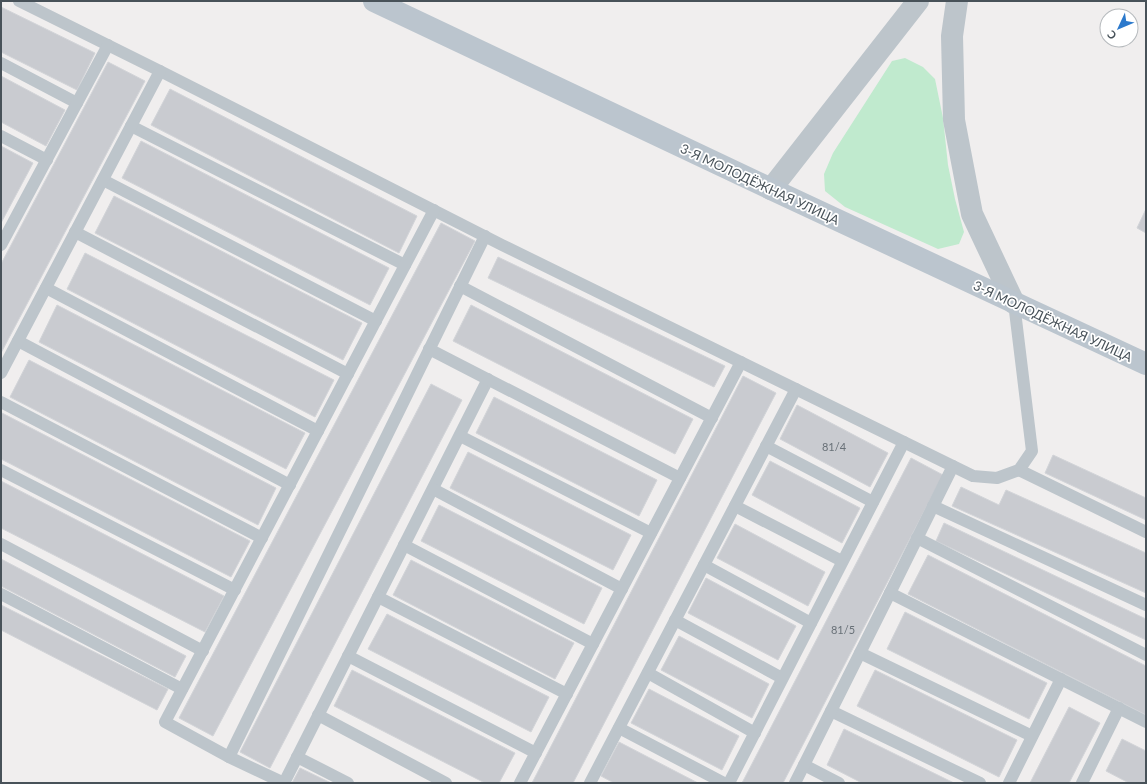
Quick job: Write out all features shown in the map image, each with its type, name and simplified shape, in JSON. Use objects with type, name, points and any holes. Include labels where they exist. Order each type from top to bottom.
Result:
[{"type":"main road","name":"3-Я МОЛОДЁЖНАЯ УЛИЦА","points":[[374,1],[771,190],[1146,364]]},
{"type":"street","points":[[771,190],[918,1]]},
{"type":"street","points":[[957,1],[952,36],[954,120],[972,214],[1014,303]]},
{"type":"lane","points":[[19,1],[485,236],[973,476],[997,478],[1019,470],[1032,451],[1014,303]]},
{"type":"lane","points":[[1,245],[108,45]]},
{"type":"lane","points":[[1,63],[77,103]]},
{"type":"lane","points":[[1,373],[160,71]]},
{"type":"lane","points":[[131,126],[405,265]]},
{"type":"lane","points":[[1,136],[47,160]]},
{"type":"lane","points":[[103,180],[376,321]]},
{"type":"lane","points":[[434,210],[165,722],[284,783],[488,379]]},
{"type":"lane","points":[[75,232],[348,374]]},
{"type":"lane","points":[[229,756],[485,236]]},
{"type":"lane","points":[[460,286],[712,418]]},
{"type":"lane","points":[[46,288],[318,431]]},
{"type":"lane","points":[[18,341],[290,485]]},
{"type":"lane","points":[[429,349],[680,478]]},
{"type":"lane","points":[[520,783],[741,362]]},
{"type":"lane","points":[[591,783],[796,389]]},
{"type":"lane","points":[[1,402],[262,538]]},
{"type":"lane","points":[[460,436],[651,533]]},
{"type":"lane","points":[[729,783],[904,442]]},
{"type":"lane","points":[[766,446],[873,502]]},
{"type":"lane","points":[[795,783],[953,466]]},
{"type":"lane","points":[[1,470],[235,590]]},
{"type":"lane","points":[[1019,470],[1146,532]]},
{"type":"lane","points":[[433,489],[622,589]]},
{"type":"lane","points":[[735,506],[842,561]]},
{"type":"lane","points":[[933,506],[1146,605]]},
{"type":"lane","points":[[917,538],[1146,655]]},
{"type":"lane","points":[[1,544],[203,651]]},
{"type":"lane","points":[[404,545],[593,644]]},
{"type":"lane","points":[[704,566],[811,623]]},
{"type":"lane","points":[[890,593],[1146,722]]},
{"type":"lane","points":[[1,594],[182,689]]},
{"type":"lane","points":[[378,597],[567,694]]},
{"type":"lane","points":[[675,620],[782,678]]},
{"type":"lane","points":[[860,653],[1032,736]]},
{"type":"lane","points":[[348,656],[536,753]]},
{"type":"lane","points":[[648,673],[755,733]]},
{"type":"lane","points":[[1009,783],[1061,679]]},
{"type":"lane","points":[[1084,782],[1119,708]]},
{"type":"lane","points":[[831,711],[980,783]]},
{"type":"lane","points":[[318,716],[446,783]]},
{"type":"lane","points":[[619,728],[724,783]]},
{"type":"lane","points":[[297,757],[348,783]]},
{"type":"lane","points":[[804,765],[839,783]]},
{"type":"green space","points":[[905,58],[923,67],[935,79],[943,118],[948,165],[964,232],[959,244],[938,249],[845,207],[825,191],[824,174],[833,153],[892,61]]},
{"type":"building","points":[[1,7],[95,53],[77,90],[1,52]]},
{"type":"building","points":[[108,62],[145,81],[1,353],[1,264]]},
{"type":"building","points":[[1,76],[65,110],[46,146],[1,122]]},
{"type":"building","points":[[170,89],[417,216],[399,253],[151,125]]},
{"type":"building","points":[[141,141],[389,268],[370,305],[122,178]]},
{"type":"building","points":[[1,146],[33,163],[1,223]]},
{"type":"building","points":[[114,196],[362,323],[343,360],[95,233]]},
{"type":"building","points":[[1146,209],[1146,233],[1137,228]]},
{"type":"building","points":[[441,223],[475,241],[213,736],[179,718]]},
{"type":"building","points":[[85,253],[334,380],[315,417],[67,289]]},
{"type":"building","points":[[498,257],[725,366],[714,387],[488,278]]},
{"type":"building","points":[[57,305],[305,433],[286,469],[39,342]]},
{"type":"building","points":[[471,305],[693,419],[675,454],[453,341]]},
{"type":"building","points":[[29,360],[276,488],[258,525],[10,397]]},
{"type":"building","points":[[743,376],[776,393],[573,783],[532,783]]},
{"type":"building","points":[[431,384],[462,400],[270,768],[240,752]]},
{"type":"building","points":[[494,397],[657,480],[639,516],[476,433]]},
{"type":"building","points":[[797,405],[888,453],[870,487],[780,439]]},
{"type":"building","points":[[2,413],[250,541],[231,577],[1,459]]},
{"type":"building","points":[[468,452],[631,535],[613,570],[450,488]]},
{"type":"building","points":[[1053,455],[1146,498],[1146,520],[1045,473]]},
{"type":"building","points":[[911,458],[943,475],[783,783],[742,783]]},
{"type":"building","points":[[770,461],[860,508],[842,543],[752,495]]},
{"type":"building","points":[[1,481],[224,596],[205,632],[1,528]]},
{"type":"building","points":[[961,487],[999,505],[1006,490],[1146,553],[1146,593],[952,506]]},
{"type":"building","points":[[439,505],[602,588],[584,624],[421,541]]},
{"type":"building","points":[[944,523],[1146,619],[1146,640],[936,541]]},
{"type":"building","points":[[735,524],[825,572],[808,606],[717,558]]},
{"type":"building","points":[[928,555],[1146,666],[1146,715],[908,594]]},
{"type":"building","points":[[1,559],[186,656],[175,677],[1,586]]},
{"type":"building","points":[[411,560],[574,643],[555,679],[393,595]]},
{"type":"building","points":[[706,578],[796,626],[778,660],[688,613]]},
{"type":"building","points":[[1,605],[168,689],[157,710],[1,630]]},
{"type":"building","points":[[905,612],[1047,683],[1029,719],[887,649]]},
{"type":"building","points":[[387,614],[549,697],[531,732],[368,649]]},
{"type":"building","points":[[679,636],[769,684],[752,718],[661,670]]},
{"type":"building","points":[[352,670],[515,753],[499,783],[485,783],[334,706]]},
{"type":"building","points":[[875,670],[1017,740],[999,777],[857,706]]},
{"type":"building","points":[[649,689],[739,736],[722,770],[631,723]]},
{"type":"building","points":[[1069,707],[1100,723],[1069,783],[1030,783]]},
{"type":"building","points":[[844,729],[954,783],[862,783],[827,765]]},
{"type":"building","points":[[1122,739],[1146,751],[1146,783],[1129,783],[1106,771]]},
{"type":"building","points":[[619,742],[698,783],[614,783],[601,776]]},
{"type":"building","points":[[300,768],[331,783],[292,783]]}]
